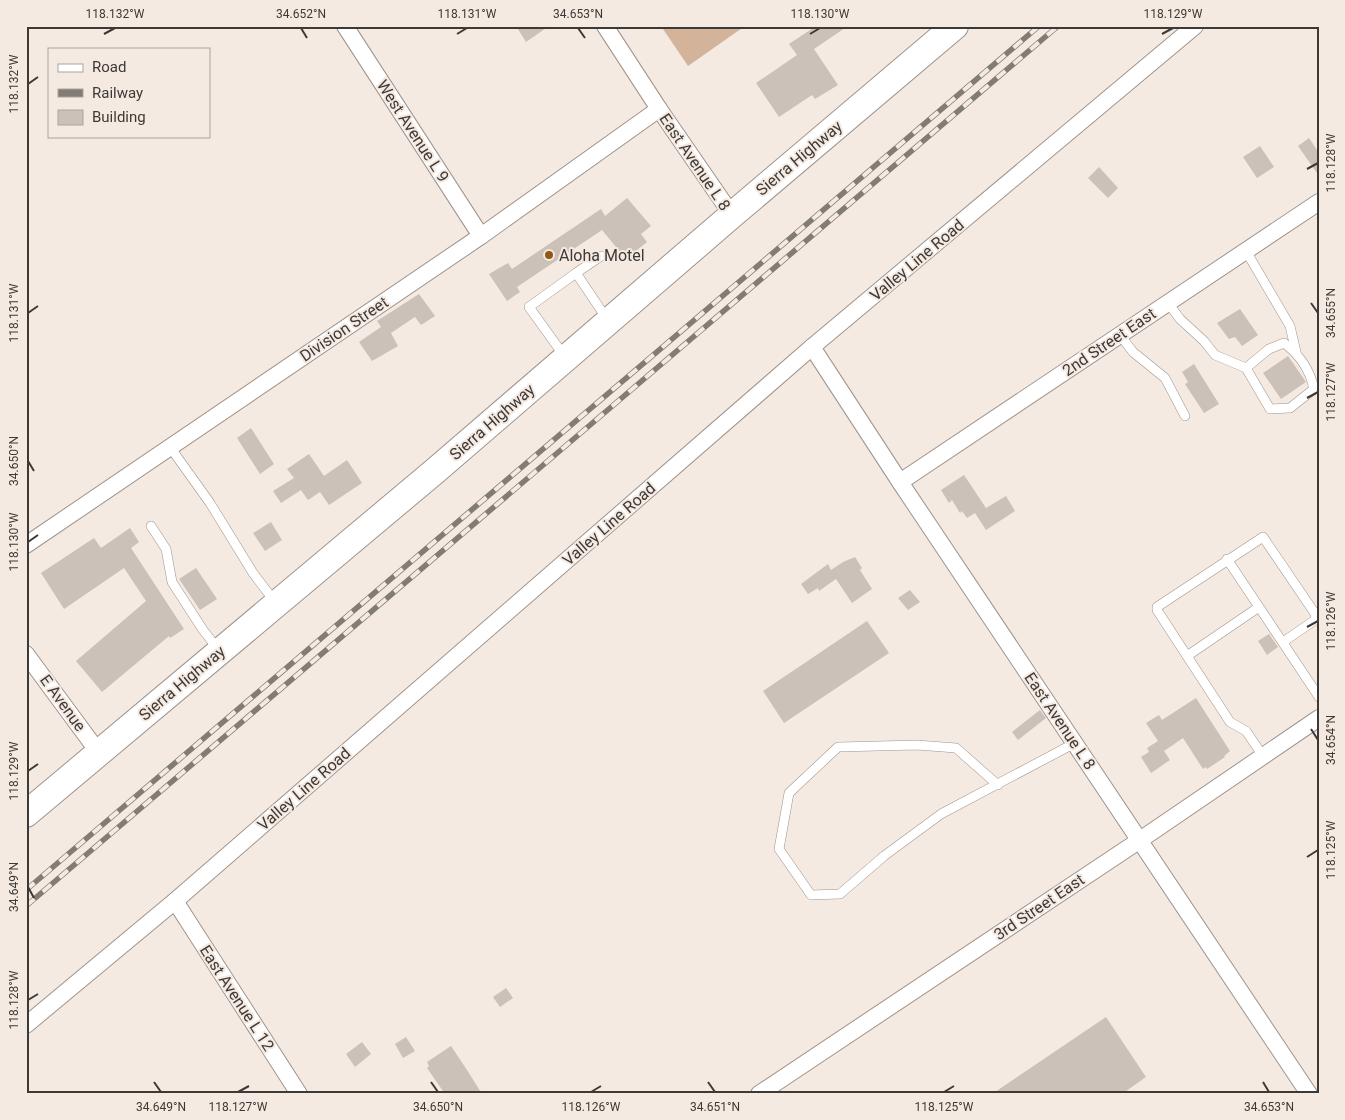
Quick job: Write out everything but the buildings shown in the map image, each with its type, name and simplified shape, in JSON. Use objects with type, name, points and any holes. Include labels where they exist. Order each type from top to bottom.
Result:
[{"type":"main road","name":"Sierra Highway","points":[[26,814],[435,471],[732,215],[956,26]]},
{"type":"street","name":"West Avenue L 9","points":[[346,26],[481,236]]},
{"type":"street","name":"East Avenue L 8","points":[[606,26],[659,109],[732,215]]},
{"type":"street","name":"Valley Line Road","points":[[26,1025],[175,901],[812,348],[1196,26]]},
{"type":"street","name":"Division Street","points":[[26,545],[481,236],[659,109]]},
{"type":"street","name":"2nd Street East","points":[[900,482],[1319,202]]},
{"type":"street","name":"East Avenue L 8","points":[[812,348],[1309,1094]]},
{"type":"street","name":"E Avenue","points":[[26,654],[99,753]]},
{"type":"street","name":"3rd Street East","points":[[759,1094],[1140,840],[1319,718]]},
{"type":"street","name":"East Avenue L 12","points":[[175,901],[299,1094]]},
{"type":"lane","points":[[1246,251],[1290,326],[1296,352]]},
{"type":"lane","points":[[566,359],[529,307],[601,256]]},
{"type":"lane","points":[[576,273],[608,322]]},
{"type":"lane","points":[[1168,303],[1180,319],[1215,355],[1246,368],[1270,409],[1290,408],[1314,389],[1311,375],[1296,352],[1284,343],[1269,349],[1246,368]]},
{"type":"lane","points":[[1120,335],[1133,352],[1165,378],[1185,416]]},
{"type":"lane","points":[[170,448],[210,503],[253,572],[276,604]]},
{"type":"lane","points":[[151,526],[166,549],[172,582],[220,651]]},
{"type":"lane","points":[[1263,756],[1246,731],[1230,722],[1156,610],[1157,607],[1260,537],[1265,538],[1316,615],[1315,620],[1283,642]]},
{"type":"lane","points":[[1227,559],[1319,697]]},
{"type":"lane","points":[[1187,656],[1259,607]]},
{"type":"lane","points":[[998,785],[956,748],[917,745],[838,747],[790,793],[778,849],[811,895],[840,894],[884,856],[941,814],[998,785],[1075,743]]},
{"type":"shaded area","points":[[661,26],[745,26],[688,66]]},
{"type":"railway","points":[[26,890],[1039,26]]},
{"type":"railway","points":[[26,906],[1058,26]]},
{"type":"place","name":"Aloha Motel","points":[[549,255]]}]
